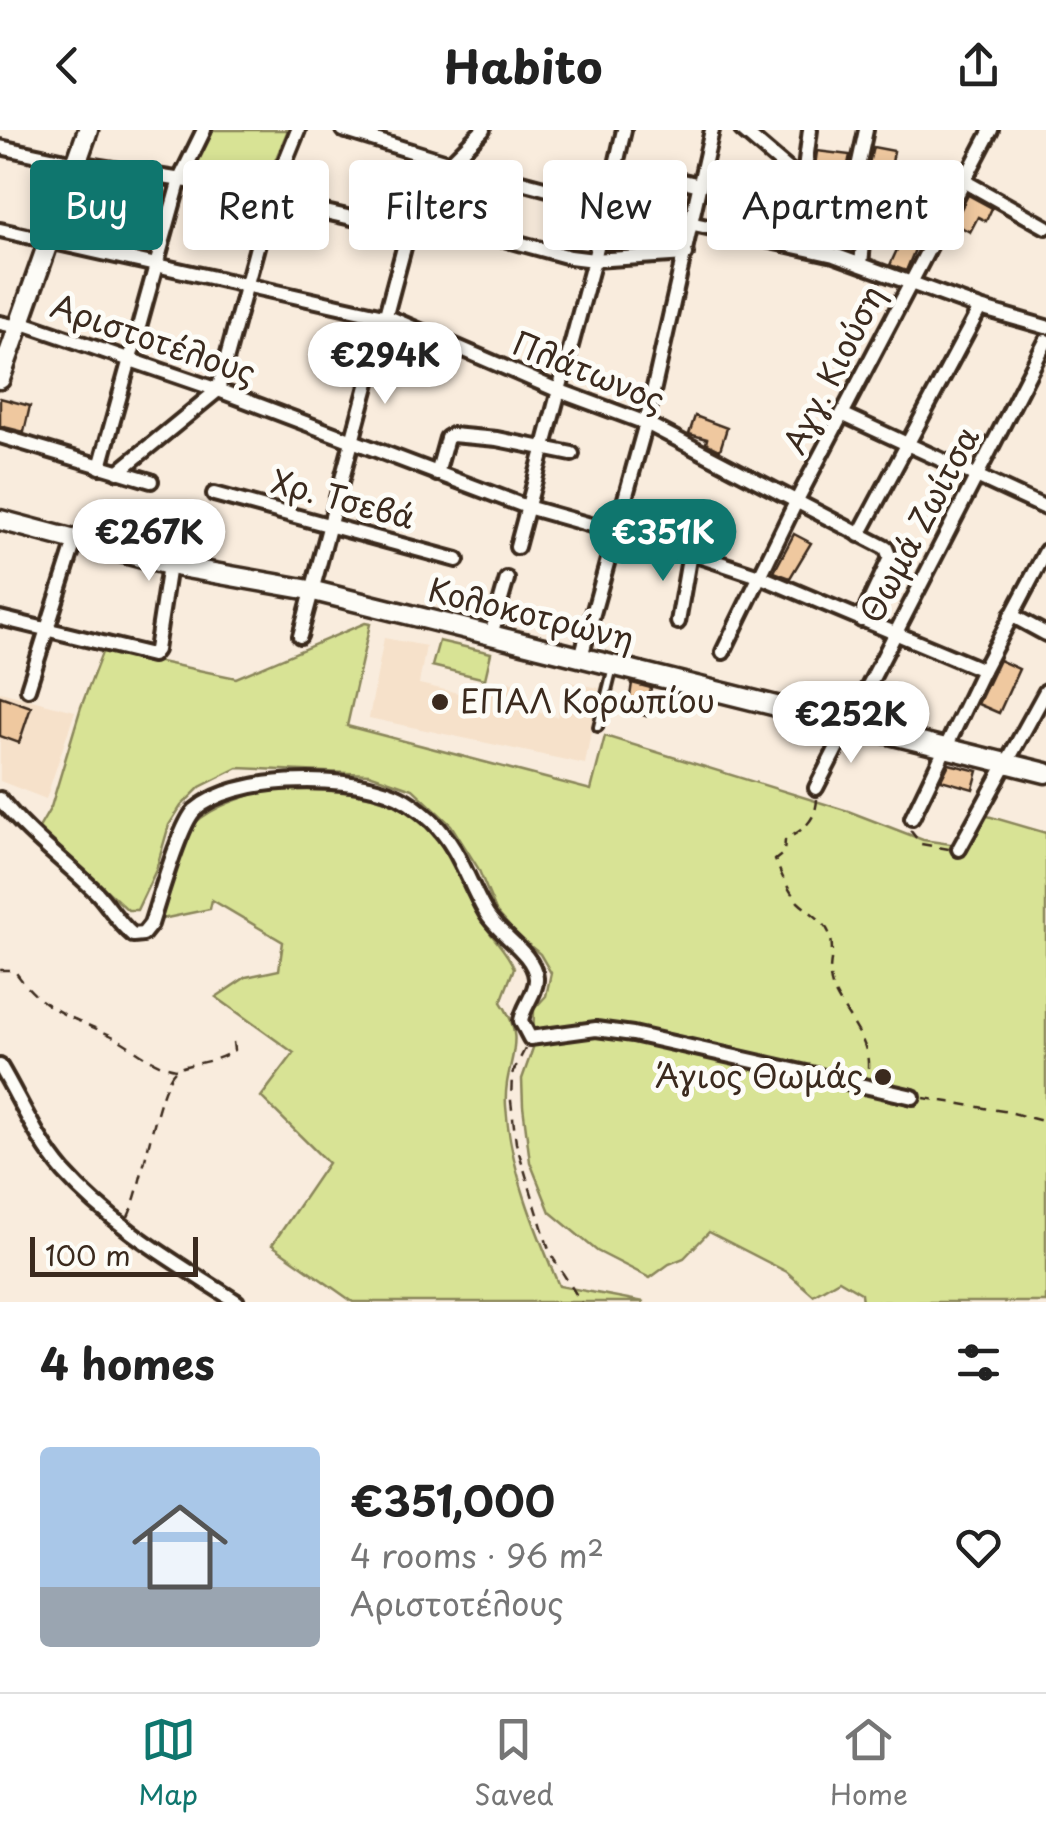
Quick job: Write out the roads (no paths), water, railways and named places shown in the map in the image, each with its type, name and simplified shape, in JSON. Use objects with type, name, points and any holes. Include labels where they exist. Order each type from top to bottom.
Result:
[{"type":"street","points":[[77,160],[88,130]]},
{"type":"street","points":[[100,466],[180,179],[204,130]]},
{"type":"street","points":[[286,160],[298,130]]},
{"type":"street","points":[[344,130],[440,160]]},
{"type":"street","points":[[453,160],[483,130]]},
{"type":"street","points":[[618,160],[624,130]]},
{"type":"street","points":[[581,657],[646,423],[712,130]]},
{"type":"street","points":[[742,130],[777,160]]},
{"type":"street","points":[[806,160],[810,130]]},
{"type":"street","points":[[860,160],[866,130]]},
{"type":"street","name":"Αγγ. Κιούση","points":[[964,181],[990,130]]},
{"type":"street","points":[[0,146],[59,160]]},
{"type":"street","points":[[163,177],[183,180]]},
{"type":"street","points":[[964,181],[1046,227]]},
{"type":"street","points":[[687,182],[700,185]]},
{"type":"street","points":[[687,221],[707,225]]},
{"type":"street","name":"Πλάτωνος","points":[[0,230],[30,237]]},
{"type":"street","points":[[523,246],[594,260],[686,254]]},
{"type":"street","points":[[0,378],[12,324],[44,250]]},
{"type":"street","name":"Πλάτωνος","points":[[89,250],[388,318],[646,423],[886,548],[890,558],[861,620]]},
{"type":"street","points":[[118,472],[218,390],[257,250]]},
{"type":"street","points":[[300,636],[404,250]]},
{"type":"street","points":[[516,547],[597,250]]},
{"type":"street","points":[[652,255],[653,250]]},
{"type":"street","points":[[809,250],[1046,328]]},
{"type":"street","points":[[860,264],[862,250]]},
{"type":"street","name":"Αγγ. Κιούση","points":[[723,652],[927,250]]},
{"type":"street","points":[[858,535],[980,308]]},
{"type":"street","name":"Αριστοτέλους","points":[[12,324],[218,390],[527,507],[690,552],[759,576],[983,670]]},
{"type":"street","name":"Θωμά Ζωίτσα","points":[[816,788],[1046,341]]},
{"type":"street","points":[[844,415],[1046,508]]},
{"type":"street","points":[[437,474],[452,435],[572,454]]},
{"type":"street","points":[[0,436],[152,481]]},
{"type":"street","name":"Χρ. Τσεβά","points":[[214,494],[457,560]]},
{"type":"street","name":"Κολοκοτρώνη","points":[[0,520],[169,564],[310,590],[1046,773]]},
{"type":"street","points":[[28,689],[75,541]]},
{"type":"street","points":[[912,818],[1046,550]]},
{"type":"street","points":[[678,622],[690,552]]},
{"type":"street","points":[[0,618],[152,655],[156,650],[169,564]]},
{"type":"street","points":[[490,634],[507,579]]},
{"type":"street","points":[[1011,615],[1046,634]]},
{"type":"street","points":[[959,849],[1046,691]]},
{"type":"street","points":[[0,799],[24,830],[98,895],[133,935],[143,934],[151,924],[182,830],[192,812],[204,804],[237,789],[268,782],[384,790],[408,800],[446,836],[464,863],[486,914],[533,966],[536,984],[521,1021],[530,1038],[596,1029],[634,1034],[912,1097]]},
{"type":"street","points":[[0,1066],[41,1141],[64,1172],[123,1228],[237,1302]]},
{"type":"lane","points":[[598,727],[613,666]]},
{"type":"place","name":"ΕΠΑΛ Κορωπίου","points":[[440,702]]},
{"type":"place","name":"Άγιος Θωμάς","points":[[883,1077]]}]
